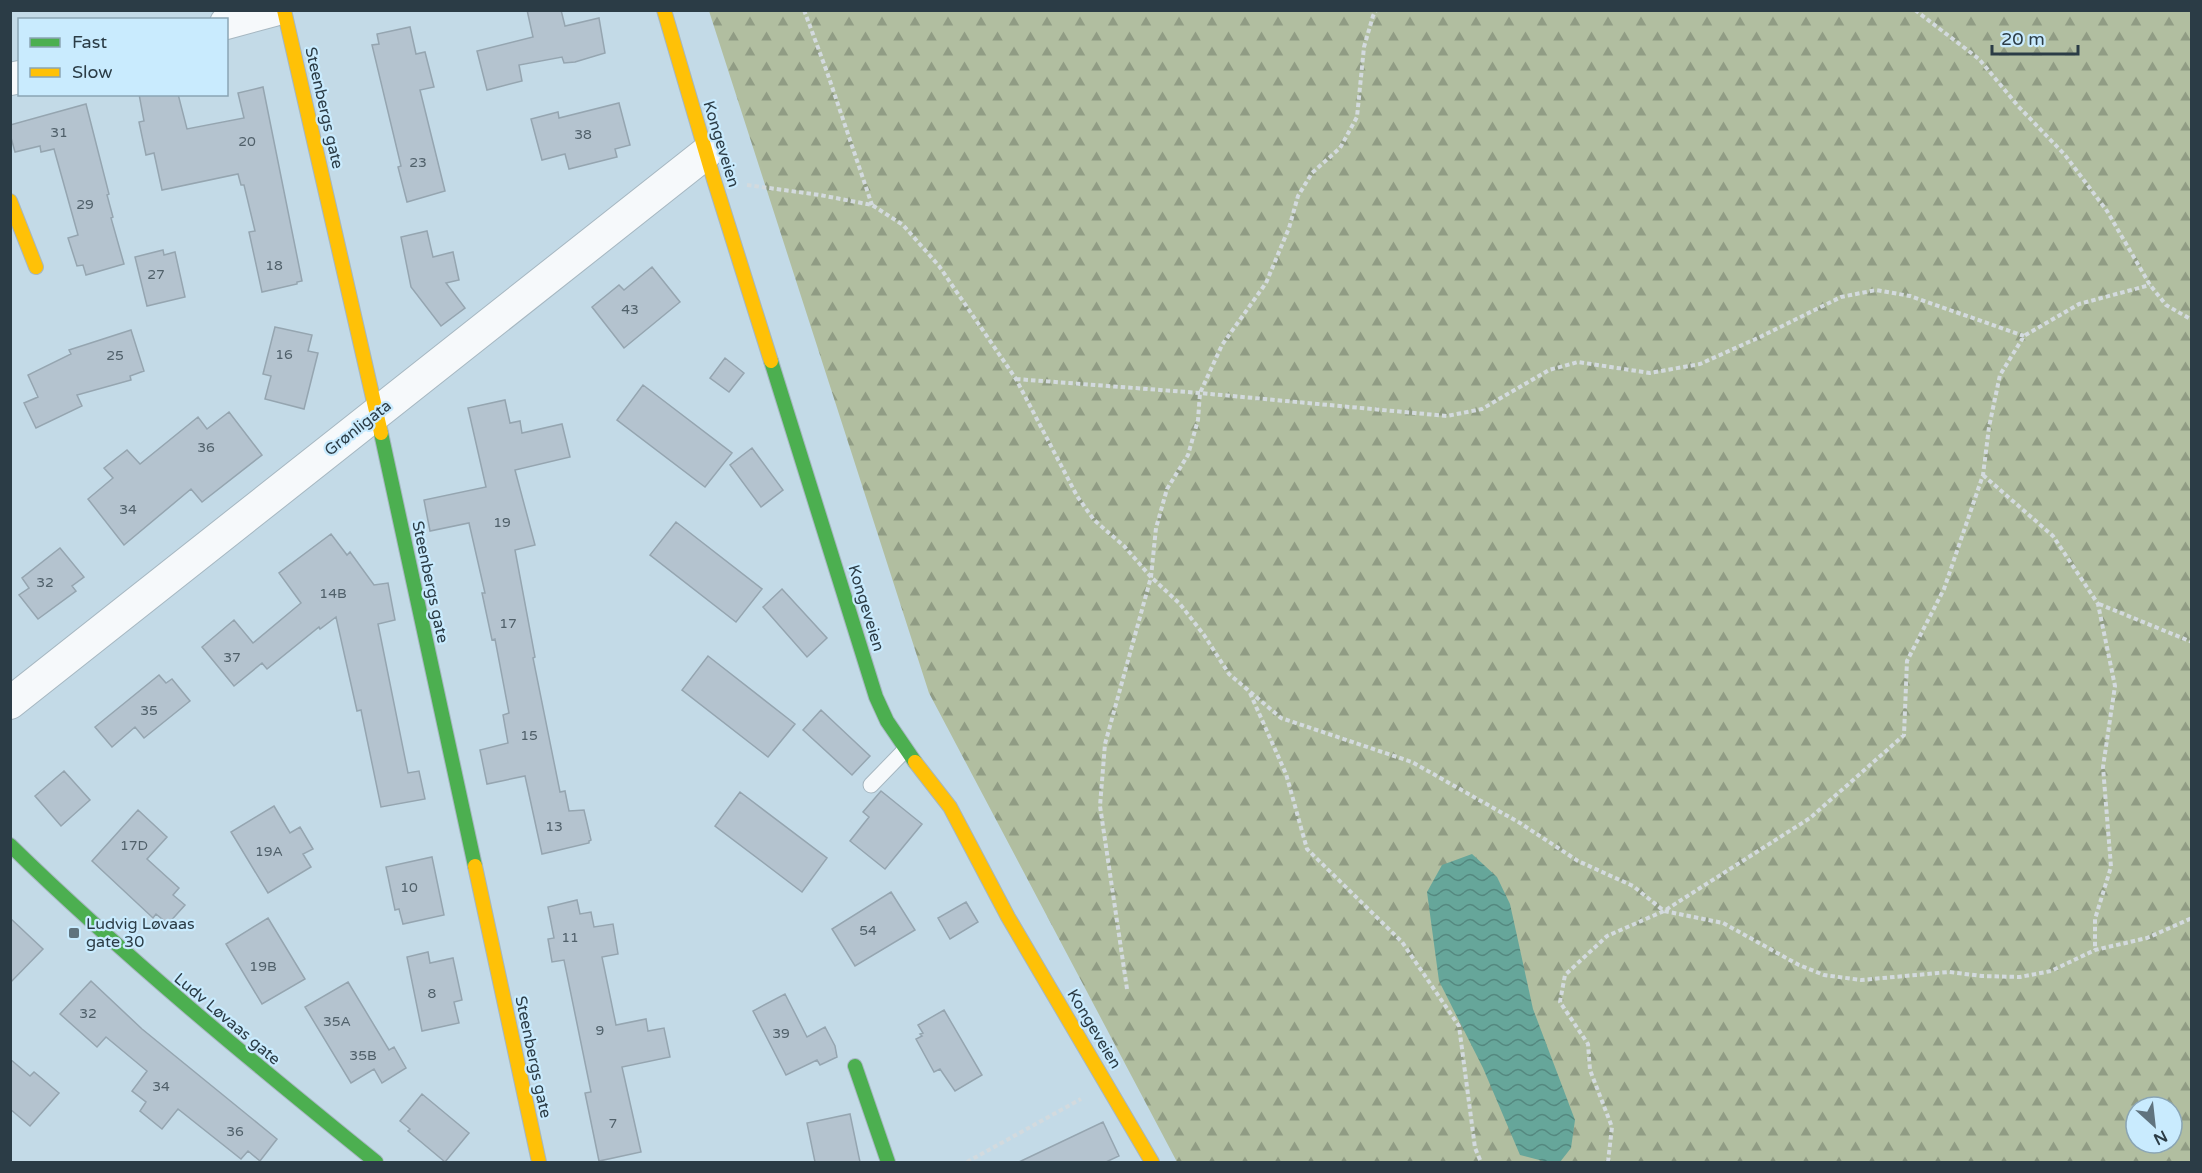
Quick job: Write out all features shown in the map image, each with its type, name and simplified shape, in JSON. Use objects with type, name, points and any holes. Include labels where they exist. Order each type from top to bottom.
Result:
[{"type":"street","points":[[228,22],[274,10]]},
{"type":"street","name":"Steenbergs gate","points":[[284,10],[377,414],[539,1162]]},
{"type":"street","name":"Kongeveien","points":[[664,10],[710,167],[876,697],[905,750],[950,807],[1008,917],[1152,1162]]},
{"type":"street","name":"Grønligata","points":[[10,703],[377,414],[710,167]]},
{"type":"street","points":[[10,201],[36,267]]},
{"type":"street","name":"Ludv Løvaas gate","points":[[10,845],[116,948],[376,1162]]},
{"type":"street","points":[[855,1066],[888,1162]]},
{"type":"lane","points":[[871,785],[905,750]]},
{"type":"path","points":[[804,10],[872,205]]},
{"type":"path","points":[[1127,989],[1100,807],[1105,744],[1151,577],[1156,528],[1167,489],[1188,455],[1198,420],[1200,393],[1222,345],[1266,283],[1289,228],[1298,196],[1312,174],[1340,148],[1357,117],[1364,47],[1376,10]]},
{"type":"path","points":[[1915,10],[1979,59],[2018,106],[2065,155],[2107,211],[2150,285],[2166,304],[2192,320]]},
{"type":"path","points":[[710,167],[820,195],[872,205],[903,225],[939,266],[1016,379],[1077,496],[1094,520],[1124,546],[1151,577],[1180,604],[1204,635],[1229,674],[1281,718],[1412,762],[1520,823],[1578,861],[1634,886],[1664,911],[1723,923],[1824,975],[1861,980],[1949,972],[2020,977],[2051,971],[2095,950],[2146,938],[2192,918]]},
{"type":"path","points":[[1608,1162],[1611,1127],[1590,1070],[1588,1044],[1560,1002],[1564,975],[1607,936],[1664,911],[1810,818],[1904,735],[1907,661],[1944,589],[1983,475],[1989,427],[2000,375],[2024,336],[2079,304],[2150,285]]},
{"type":"path","points":[[1016,379],[1447,416],[1482,409],[1549,370],[1578,362],[1650,373],[1700,364],[1840,297],[1875,290],[1910,296],[2024,336]]},
{"type":"path","points":[[1983,475],[2053,536],[2098,604],[2115,686],[2103,767],[2111,867],[2095,918],[2095,950]]},
{"type":"path","points":[[2098,604],[2192,642]]},
{"type":"path","points":[[1250,692],[1286,774],[1307,849],[1402,942],[1459,1026],[1475,1148],[1481,1162]]},
{"type":"path","points":[[967,1162],[1108,1084]]},
{"type":"green space","points":[[709,11],[2191,11],[2191,1162],[1177,1162],[929,693]]},
{"type":"water","points":[[1472,854],[1497,877],[1510,904],[1533,1009],[1575,1120],[1571,1148],[1560,1162],[1547,1162],[1520,1155],[1483,1068],[1439,981],[1427,892],[1442,865]]},
{"type":"building","points":[[527,10],[561,10],[565,26],[599,18],[605,53],[575,62],[564,63],[562,57],[519,65],[522,81],[487,90],[477,51],[533,37]]},
{"type":"building","points":[[410,27],[416,54],[425,52],[434,87],[420,90],[445,191],[407,202],[398,167],[401,166],[372,45],[379,44],[377,34]]},
{"type":"building","points":[[263,87],[302,281],[262,292],[249,232],[255,231],[244,185],[241,185],[238,174],[162,190],[154,153],[146,155],[139,122],[144,121],[139,96],[179,96],[187,129],[244,118],[238,93]]},
{"type":"building","points":[[619,103],[630,145],[615,149],[617,157],[569,169],[565,154],[542,160],[531,119],[558,112],[559,118]]},
{"type":"building","points":[[86,104],[109,194],[107,195],[113,217],[111,218],[124,264],[86,275],[83,265],[77,266],[68,238],[78,235],[54,149],[41,152],[40,146],[15,152],[10,125]]},
{"type":"building","points":[[427,231],[433,257],[453,252],[459,280],[446,283],[465,308],[441,326],[411,287],[401,237]]},
{"type":"building","points":[[163,250],[164,255],[175,252],[185,297],[147,306],[135,257]]},
{"type":"building","points":[[652,267],[680,302],[624,348],[592,307],[619,285],[624,290]]},
{"type":"building","points":[[275,327],[312,335],[308,351],[318,353],[304,409],[265,399],[271,376],[263,374]]},
{"type":"building","points":[[131,330],[144,371],[130,376],[131,380],[77,395],[82,406],[36,428],[24,403],[38,397],[28,375],[71,354],[69,350]]},
{"type":"building","points":[[725,358],[744,373],[729,392],[710,378]]},
{"type":"building","points":[[643,385],[732,453],[705,487],[617,420]]},
{"type":"building","points":[[505,400],[510,423],[520,421],[522,433],[562,424],[570,457],[515,470],[535,545],[515,550],[535,657],[533,658],[560,792],[565,791],[569,811],[584,810],[591,840],[589,843],[542,854],[525,776],[487,784],[480,750],[508,743],[503,715],[509,713],[469,523],[430,531],[424,500],[486,487],[468,408]]},
{"type":"building","points":[[229,412],[262,455],[202,502],[191,489],[124,545],[88,499],[113,478],[104,468],[127,450],[140,464],[198,417],[207,429]]},
{"type":"building","points":[[752,448],[783,490],[761,507],[730,465]]},
{"type":"building","points":[[676,522],[762,589],[736,622],[650,555]]},
{"type":"building","points":[[331,534],[347,555],[350,552],[374,585],[388,583],[395,620],[378,624],[408,773],[419,771],[425,799],[381,807],[361,710],[357,711],[336,617],[320,629],[319,627],[267,669],[262,663],[234,686],[202,647],[234,620],[253,643],[301,603],[279,573]]},
{"type":"building","points":[[60,548],[84,577],[72,586],[76,591],[38,619],[19,595],[29,588],[22,578]]},
{"type":"building","points":[[782,589],[827,638],[807,657],[763,607]]},
{"type":"building","points":[[708,656],[795,724],[768,757],[682,690]]},
{"type":"building","points":[[159,675],[166,683],[172,679],[190,701],[144,738],[135,727],[112,747],[95,727]]},
{"type":"building","points":[[821,710],[870,756],[852,775],[803,730]]},
{"type":"building","points":[[64,771],[90,800],[61,826],[35,796]]},
{"type":"building","points":[[881,791],[922,824],[885,869],[850,841],[869,817],[863,812]]},
{"type":"building","points":[[740,792],[827,858],[802,892],[715,826]]},
{"type":"building","points":[[274,806],[290,833],[300,827],[313,849],[303,854],[311,867],[268,893],[231,832]]},
{"type":"building","points":[[138,810],[167,837],[147,859],[179,888],[173,895],[185,905],[168,924],[156,914],[153,918],[92,861]]},
{"type":"building","points":[[432,857],[444,915],[403,924],[399,909],[395,910],[386,867]]},
{"type":"building","points":[[891,892],[915,930],[855,966],[832,929]]},
{"type":"building","points":[[577,900],[580,914],[591,912],[594,927],[613,924],[618,954],[602,957],[616,1025],[646,1019],[648,1031],[664,1028],[670,1057],[622,1067],[641,1152],[599,1161],[585,1093],[591,1092],[564,960],[552,962],[548,939],[554,938],[548,907]]},
{"type":"building","points":[[966,902],[978,922],[950,939],[938,918]]},
{"type":"building","points":[[10,918],[43,949],[10,983]]},
{"type":"building","points":[[268,918],[305,979],[262,1004],[226,944]]},
{"type":"building","points":[[428,952],[430,963],[453,958],[462,1000],[454,1002],[459,1023],[422,1031],[407,957]]},
{"type":"building","points":[[91,981],[142,1029],[277,1139],[260,1161],[248,1151],[241,1159],[178,1109],[162,1129],[140,1111],[146,1102],[132,1091],[147,1071],[106,1037],[97,1047],[60,1014]]},
{"type":"building","points":[[348,982],[389,1050],[394,1047],[406,1068],[382,1083],[374,1069],[351,1083],[305,1007]]},
{"type":"building","points":[[785,994],[807,1037],[825,1027],[835,1046],[837,1057],[820,1065],[817,1060],[786,1075],[753,1011]]},
{"type":"building","points":[[944,1010],[982,1075],[955,1091],[940,1069],[934,1072],[916,1039],[923,1033],[918,1025]]},
{"type":"building","points":[[10,1059],[30,1076],[34,1072],[59,1093],[30,1126],[10,1109]]},
{"type":"building","points":[[422,1094],[469,1133],[445,1162],[408,1131],[410,1129],[400,1121]]},
{"type":"building","points":[[850,1114],[860,1162],[815,1162],[807,1123]]},
{"type":"building","points":[[1103,1122],[1119,1156],[1106,1162],[1019,1162]]},
{"type":"traffic: fast","points":[[771,361],[876,697],[887,721],[915,762]]},
{"type":"traffic: fast","points":[[381,433],[475,866]]},
{"type":"traffic: fast","points":[[10,845],[98,928],[235,1047],[376,1162]]},
{"type":"traffic: fast","points":[[855,1066],[888,1162]]},
{"type":"traffic: slow","points":[[284,10],[381,433]]},
{"type":"traffic: slow","points":[[664,10],[771,361]]},
{"type":"traffic: slow","points":[[10,201],[36,267]]},
{"type":"traffic: slow","points":[[915,762],[950,807],[1008,917],[1152,1162]]},
{"type":"traffic: slow","points":[[475,866],[539,1162]]},
{"type":"place","name":"Ludvig Løvaas gate 30","points":[[74,933]]}]
